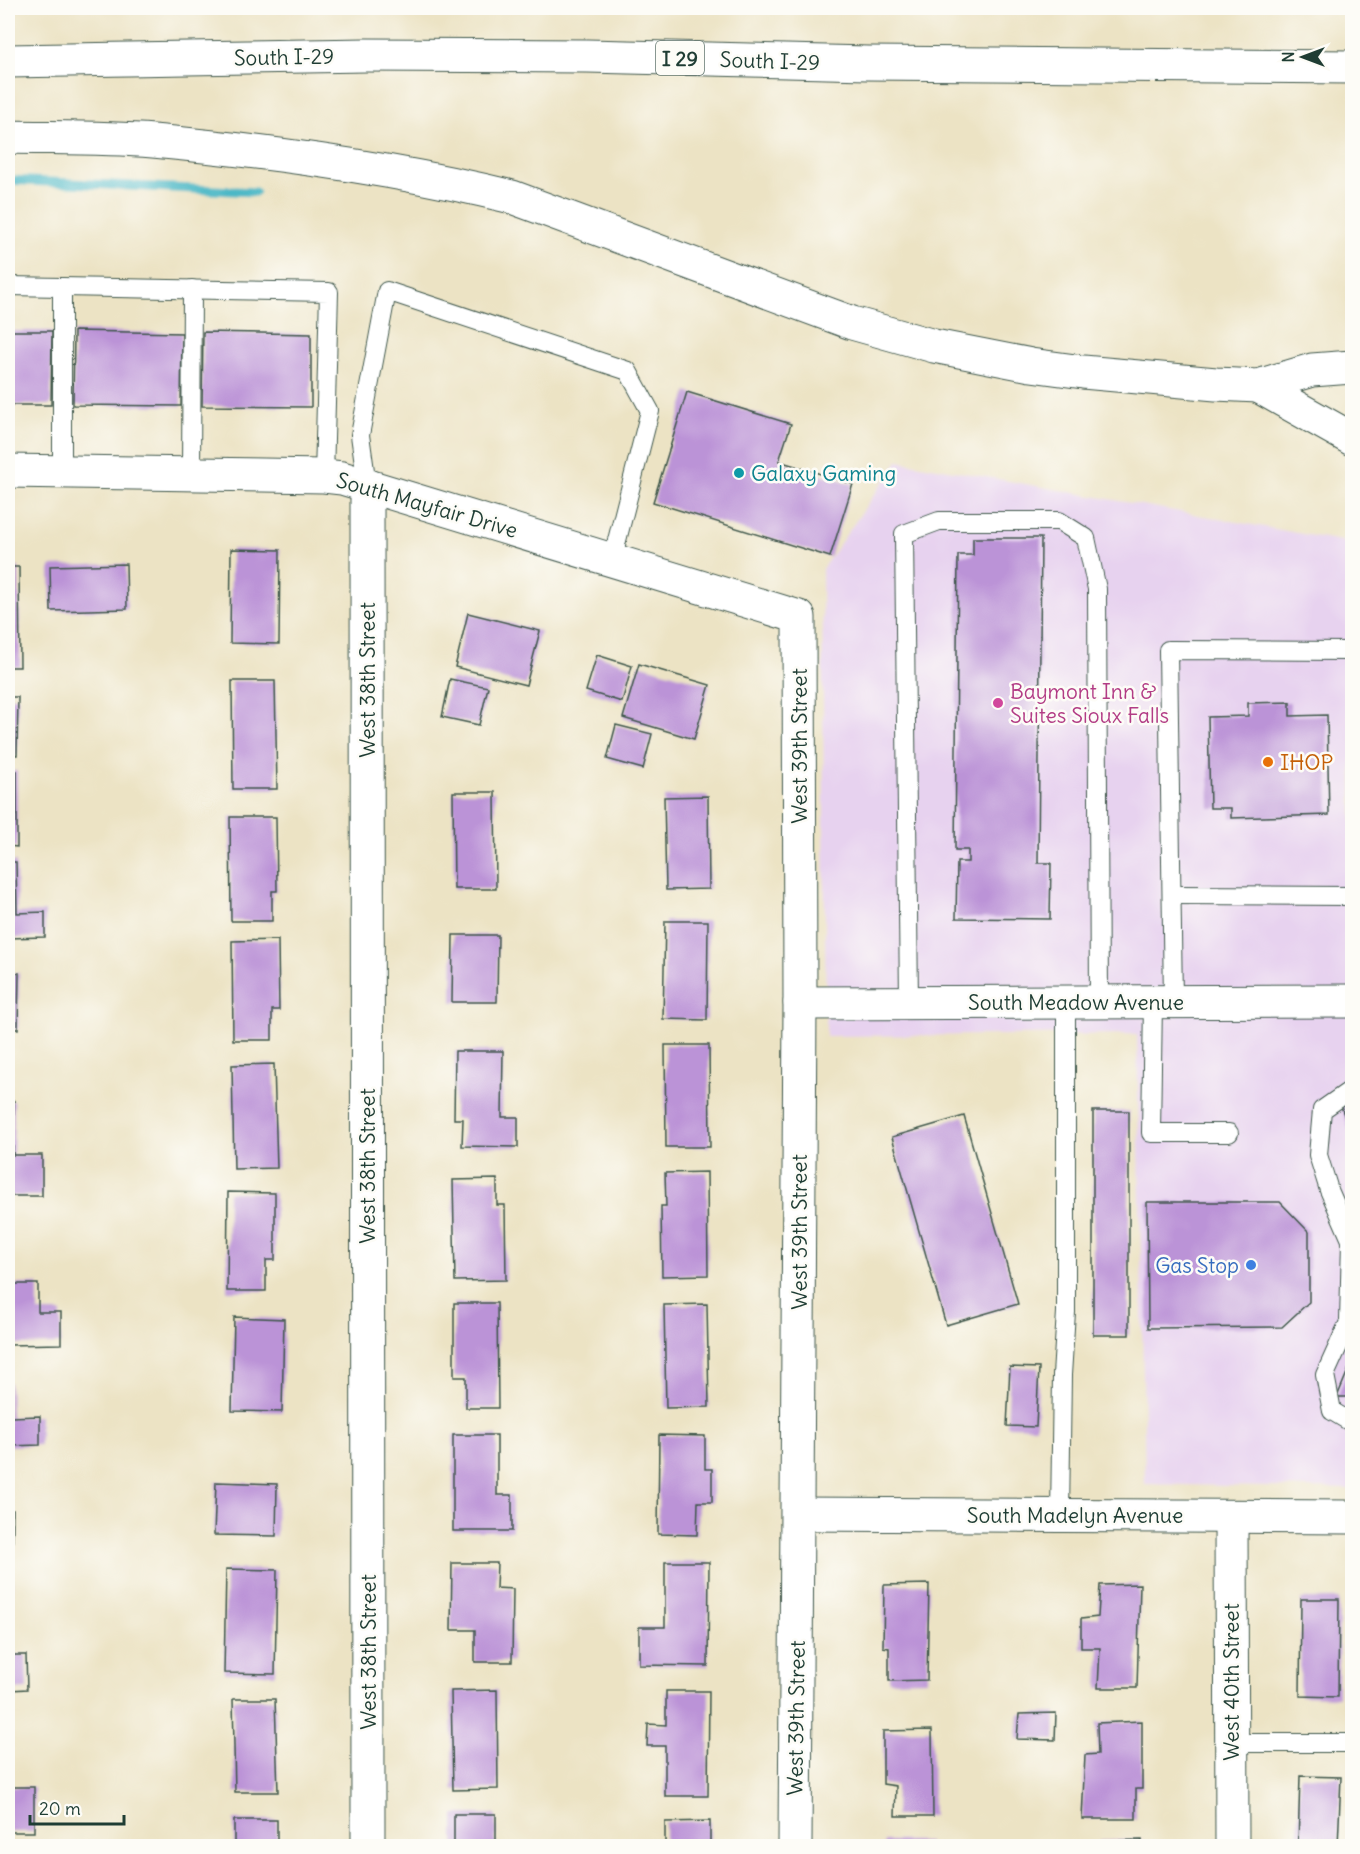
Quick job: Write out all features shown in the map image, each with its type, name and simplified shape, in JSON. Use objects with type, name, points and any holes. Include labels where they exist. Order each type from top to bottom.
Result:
[{"type":"main road","name":"South I-29","points":[[8,62],[366,56],[587,56],[868,63],[1353,67]]},
{"type":"main road","points":[[8,137],[151,141],[366,166],[431,178],[512,197],[852,323],[934,346],[1031,365],[1161,381],[1258,386],[1312,370],[1353,367]]},
{"type":"main road","points":[[1258,386],[1353,439]]},
{"type":"main road","name":"South Mayfair Drive","points":[[8,471],[342,478],[799,617]]},
{"type":"main road","name":"West 38th Street","points":[[367,485],[368,1846]]},
{"type":"main road","name":"West 39th Street","points":[[795,1846],[800,1003],[799,617]]},
{"type":"main road","name":"South Meadow Avenue","points":[[800,1003],[1353,1001]]},
{"type":"main road","name":"South Madelyn Avenue","points":[[798,1514],[1353,1517]]},
{"type":"main road","name":"West 40th Street","points":[[1231,1516],[1232,1846]]},
{"type":"lane","points":[[8,286],[329,292],[324,476]]},
{"type":"lane","points":[[62,287],[62,472]]},
{"type":"lane","points":[[191,474],[192,289]]},
{"type":"lane","points":[[367,485],[360,435],[387,291],[628,371],[650,411],[612,560]]},
{"type":"lane","points":[[909,1002],[904,534],[939,521],[1059,521],[1086,538],[1097,589],[1099,1002]]},
{"type":"lane","points":[[1229,1133],[1151,1133],[1172,896],[1168,650],[1353,651]]},
{"type":"lane","points":[[1172,896],[1353,896]]},
{"type":"lane","points":[[1060,1515],[1062,1375],[1066,1312],[1066,1002]]},
{"type":"lane","points":[[1353,1089],[1322,1110],[1318,1155],[1329,1190],[1350,1240],[1349,1322],[1325,1375],[1332,1412],[1353,1423]]},
{"type":"lane","points":[[1232,1743],[1353,1743]]},
{"type":"shaded area","points":[[898,461],[1352,543],[1352,1489],[1145,1484],[1137,1034],[826,1036],[822,569]]},
{"type":"building","points":[[8,331],[52,331],[51,405],[8,405]]},
{"type":"building","points":[[74,331],[182,333],[181,406],[73,405]]},
{"type":"building","points":[[203,332],[311,334],[311,407],[202,406]]},
{"type":"building","name":"Galaxy Gaming","points":[[687,392],[791,424],[779,461],[853,484],[830,557],[653,502]]},
{"type":"building","name":"Baymont Inn & Suites Sioux Falls","points":[[973,538],[1041,538],[1038,863],[1051,863],[1050,919],[956,918],[957,862],[968,862],[968,850],[955,850],[958,555],[973,555]]},
{"type":"building","points":[[231,549],[280,550],[279,644],[230,643]]},
{"type":"building","points":[[126,564],[127,609],[51,611],[50,566]]},
{"type":"building","points":[[8,567],[19,567],[20,667],[8,667]]},
{"type":"building","points":[[468,613],[540,631],[526,685],[455,667]]},
{"type":"building","points":[[597,655],[632,666],[622,702],[586,691]]},
{"type":"building","points":[[639,664],[710,685],[694,739],[623,718]]},
{"type":"building","points":[[450,679],[488,687],[479,725],[442,717]]},
{"type":"building","points":[[232,681],[275,681],[277,789],[233,789]]},
{"type":"building","points":[[8,697],[18,697],[17,755],[8,755]]},
{"type":"building","name":"IHOP","points":[[1290,702],[1290,716],[1327,715],[1329,815],[1231,818],[1231,808],[1210,808],[1208,717],[1248,716],[1248,703]]},
{"type":"building","points":[[616,725],[652,734],[643,769],[607,759]]},
{"type":"building","points":[[8,771],[17,771],[17,847],[8,846]]},
{"type":"building","points":[[453,792],[495,792],[496,889],[454,889]]},
{"type":"building","points":[[708,796],[709,889],[666,890],[664,797]]},
{"type":"building","points":[[230,817],[276,817],[277,891],[272,891],[272,921],[231,921]]},
{"type":"building","points":[[8,862],[16,862],[17,913],[45,912],[45,937],[8,938]]},
{"type":"building","points":[[665,921],[708,921],[707,1020],[663,1019]]},
{"type":"building","points":[[453,935],[498,935],[497,1002],[452,1002]]},
{"type":"building","points":[[278,940],[279,1010],[272,1010],[272,1040],[233,1040],[232,941]]},
{"type":"building","points":[[8,973],[19,973],[18,1029],[10,1029],[9,1056],[8,1056]]},
{"type":"building","points":[[665,1045],[709,1045],[710,1147],[666,1147]]},
{"type":"building","points":[[455,1051],[503,1051],[502,1117],[518,1117],[518,1147],[462,1146],[463,1119],[454,1119]]},
{"type":"building","points":[[274,1064],[277,1168],[234,1169],[232,1065]]},
{"type":"building","points":[[8,1101],[14,1101],[13,1155],[42,1155],[42,1196],[8,1196]]},
{"type":"building","points":[[1341,1106],[1352,1106],[1352,1138]]},
{"type":"building","points":[[1093,1111],[1129,1111],[1129,1335],[1093,1335]]},
{"type":"building","points":[[964,1116],[1018,1304],[946,1325],[892,1137]]},
{"type":"building","points":[[707,1172],[708,1275],[662,1276],[661,1206],[666,1206],[665,1173]]},
{"type":"building","points":[[497,1179],[497,1205],[505,1205],[506,1280],[455,1281],[453,1180]]},
{"type":"building","points":[[228,1192],[275,1193],[275,1260],[266,1260],[266,1291],[227,1291]]},
{"type":"building","points":[[1147,1202],[1280,1202],[1309,1232],[1309,1302],[1282,1327],[1148,1328]]},
{"type":"building","points":[[8,1232],[11,1232],[12,1284],[38,1284],[38,1312],[61,1312],[61,1344],[8,1345]]},
{"type":"building","points":[[454,1303],[497,1303],[498,1408],[466,1408],[466,1377],[454,1377]]},
{"type":"building","points":[[707,1304],[709,1407],[666,1408],[664,1305]]},
{"type":"building","points":[[234,1317],[284,1319],[282,1412],[232,1411]]},
{"type":"building","points":[[1352,1361],[1352,1397],[1337,1397]]},
{"type":"building","points":[[1010,1367],[1039,1368],[1036,1427],[1007,1426]]},
{"type":"building","points":[[8,1383],[10,1383],[11,1417],[40,1416],[40,1445],[8,1446]]},
{"type":"building","points":[[453,1435],[497,1435],[497,1495],[512,1495],[512,1531],[453,1531]]},
{"type":"building","points":[[659,1435],[705,1436],[705,1469],[712,1469],[712,1502],[698,1502],[697,1535],[658,1534]]},
{"type":"building","points":[[216,1482],[277,1484],[276,1536],[214,1535]]},
{"type":"building","points":[[8,1510],[13,1510],[12,1616],[8,1616]]},
{"type":"building","points":[[665,1562],[709,1562],[708,1666],[639,1665],[639,1627],[665,1627]]},
{"type":"building","points":[[452,1563],[497,1563],[496,1588],[513,1589],[512,1662],[475,1662],[475,1630],[451,1630]]},
{"type":"building","points":[[226,1569],[277,1570],[275,1674],[224,1673]]},
{"type":"building","points":[[929,1584],[927,1680],[889,1681],[889,1648],[883,1647],[884,1585]]},
{"type":"building","points":[[1140,1584],[1137,1688],[1098,1688],[1100,1648],[1081,1648],[1081,1619],[1098,1617],[1100,1585]]},
{"type":"building","points":[[1301,1599],[1339,1599],[1338,1697],[1300,1696]]},
{"type":"building","points":[[8,1655],[26,1655],[27,1689],[11,1690],[12,1727],[8,1727]]},
{"type":"building","points":[[497,1690],[498,1789],[453,1790],[451,1691]]},
{"type":"building","points":[[666,1691],[709,1691],[708,1796],[665,1796],[665,1746],[647,1746],[648,1724],[666,1725]]},
{"type":"building","points":[[233,1699],[275,1699],[278,1792],[235,1792]]},
{"type":"building","points":[[1056,1713],[1055,1740],[1017,1739],[1019,1714]]},
{"type":"building","points":[[1142,1721],[1142,1789],[1136,1789],[1136,1819],[1082,1819],[1085,1755],[1098,1754],[1097,1723]]},
{"type":"building","points":[[932,1730],[933,1816],[895,1816],[896,1786],[883,1784],[883,1731]]},
{"type":"building","points":[[1300,1776],[1341,1777],[1338,1846],[1298,1846]]},
{"type":"building","points":[[8,1787],[34,1787],[34,1832],[8,1832]]},
{"type":"building","points":[[454,1814],[496,1814],[496,1846],[454,1846]]},
{"type":"building","points":[[234,1820],[277,1820],[277,1846],[234,1846]]},
{"type":"building","points":[[710,1821],[710,1846],[665,1846],[665,1822]]},
{"type":"building","points":[[1142,1840],[1142,1846],[1098,1846],[1099,1841]]},
{"type":"building","points":[[884,1841],[929,1841],[929,1846],[884,1846]]},
{"type":"waterway","points":[[8,180],[255,192]]},
{"type":"place","name":"Galaxy Gaming","points":[[739,473]]},
{"type":"place","name":"Baymont Inn & Suites Sioux Falls","points":[[998,703]]},
{"type":"place","name":"IHOP","points":[[1268,762]]},
{"type":"place","name":"Gas Stop","points":[[1251,1265]]}]
